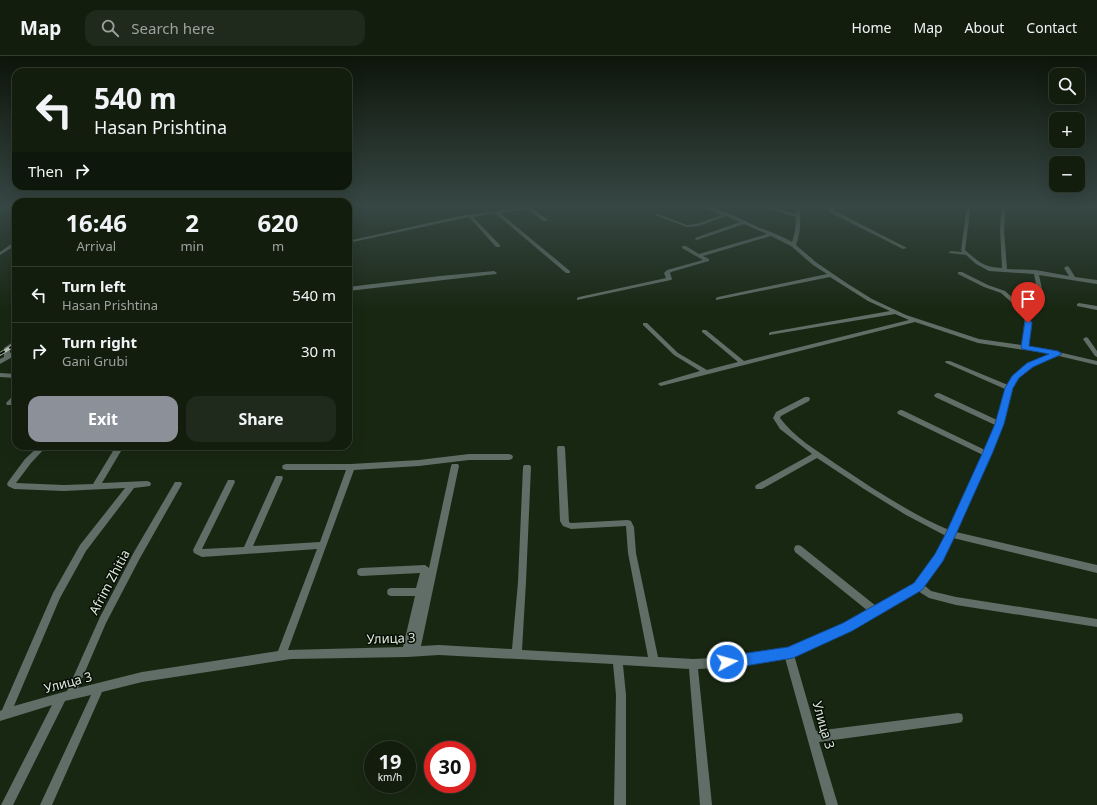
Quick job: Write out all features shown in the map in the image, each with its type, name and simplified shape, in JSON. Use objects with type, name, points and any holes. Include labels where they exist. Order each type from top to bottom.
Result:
[{"type":"street","points":[[492,240],[498,246]]},
{"type":"street","points":[[530,240],[568,272]]},
{"type":"street","points":[[700,255],[752,240]]},
{"type":"street","points":[[783,240],[793,245],[830,275],[870,300],[914,320],[978,341],[1025,347],[1097,363]]},
{"type":"street","points":[[793,245],[796,240]]},
{"type":"street","points":[[889,240],[905,248]]},
{"type":"street","points":[[964,240],[963,247],[966,254]]},
{"type":"street","points":[[1003,240],[1005,270]]},
{"type":"street","points":[[0,249],[12,241]]},
{"type":"street","points":[[0,254],[12,246]]},
{"type":"street","points":[[579,299],[669,278],[667,273],[670,271],[707,260],[684,247]]},
{"type":"street","points":[[951,252],[966,254],[989,269],[1036,272],[1097,282]]},
{"type":"street","points":[[1068,268],[1073,278]]},
{"type":"street","points":[[1030,310],[1034,309],[1040,298],[1036,272]]},
{"type":"street","points":[[960,273],[986,286],[1003,292],[1012,300],[1030,310]]},
{"type":"street","points":[[352,289],[440,278],[494,274]]},
{"type":"street","points":[[718,299],[830,275]]},
{"type":"street","points":[[1079,305],[1097,308]]},
{"type":"street","points":[[1025,347],[1030,310]]},
{"type":"street","points":[[771,334],[896,312]]},
{"type":"street","points":[[661,384],[914,320]]},
{"type":"street","points":[[645,324],[676,354],[706,372]]},
{"type":"street","points":[[704,331],[743,363]]},
{"type":"street","points":[[1086,339],[1097,355]]},
{"type":"street","points":[[7,358],[7,348],[12,345]]},
{"type":"street","name":"Улица 3","points":[[3,715],[66,696],[149,676],[291,654],[439,650],[517,653],[618,661],[693,664],[735,662],[788,653],[848,627],[918,586],[939,558],[951,534],[987,454],[999,424],[1009,388],[1016,376],[1024,369],[1058,354]]},
{"type":"street","points":[[0,362],[12,355]]},
{"type":"street","points":[[948,362],[1009,388]]},
{"type":"street","points":[[0,375],[12,376]]},
{"type":"street","points":[[937,395],[999,424]]},
{"type":"street","points":[[807,399],[778,414],[776,418],[780,426],[817,455],[920,520],[951,534],[1097,569]]},
{"type":"street","points":[[900,412],[987,454]]},
{"type":"street","points":[[561,448],[564,520],[566,524],[571,526],[622,523],[628,524],[630,527],[632,553],[654,662]]},
{"type":"street","points":[[39,450],[28,461],[11,484],[14,486],[56,488],[148,484]]},
{"type":"street","points":[[96,486],[118,450]]},
{"type":"street","points":[[759,487],[817,455]]},
{"type":"street","points":[[286,467],[419,464],[469,457],[509,457]]},
{"type":"street","points":[[281,656],[351,466]]},
{"type":"street","points":[[411,651],[456,466]]},
{"type":"street","points":[[517,653],[527,468]]},
{"type":"street","points":[[247,550],[279,478]]},
{"type":"street","points":[[231,482],[197,550],[202,553],[323,545]]},
{"type":"street","name":"Afrim Zhitia","points":[[7,805],[66,696],[137,555],[178,484]]},
{"type":"street","points":[[3,715],[56,596],[84,548],[132,485]]},
{"type":"street","points":[[798,549],[875,611]]},
{"type":"street","points":[[360,572],[425,569],[411,651]]},
{"type":"street","points":[[918,586],[929,594],[956,602],[1097,623]]},
{"type":"street","points":[[391,592],[421,592]]},
{"type":"street","name":"Улица 3","points":[[788,653],[832,805]]},
{"type":"street","points":[[618,661],[621,695],[620,805]]},
{"type":"street","points":[[693,664],[706,805]]},
{"type":"street","points":[[46,805],[99,688]]},
{"type":"street","points":[[813,737],[958,718]]},
{"type":"railway","points":[[0,354],[12,346]]},
{"type":"route","points":[[727,662],[766,658],[788,653],[848,627],[918,586],[939,558],[951,534],[987,454],[1004,411],[1009,388],[1016,376],[1030,365],[1058,354],[1025,347],[1028,323]]}]
